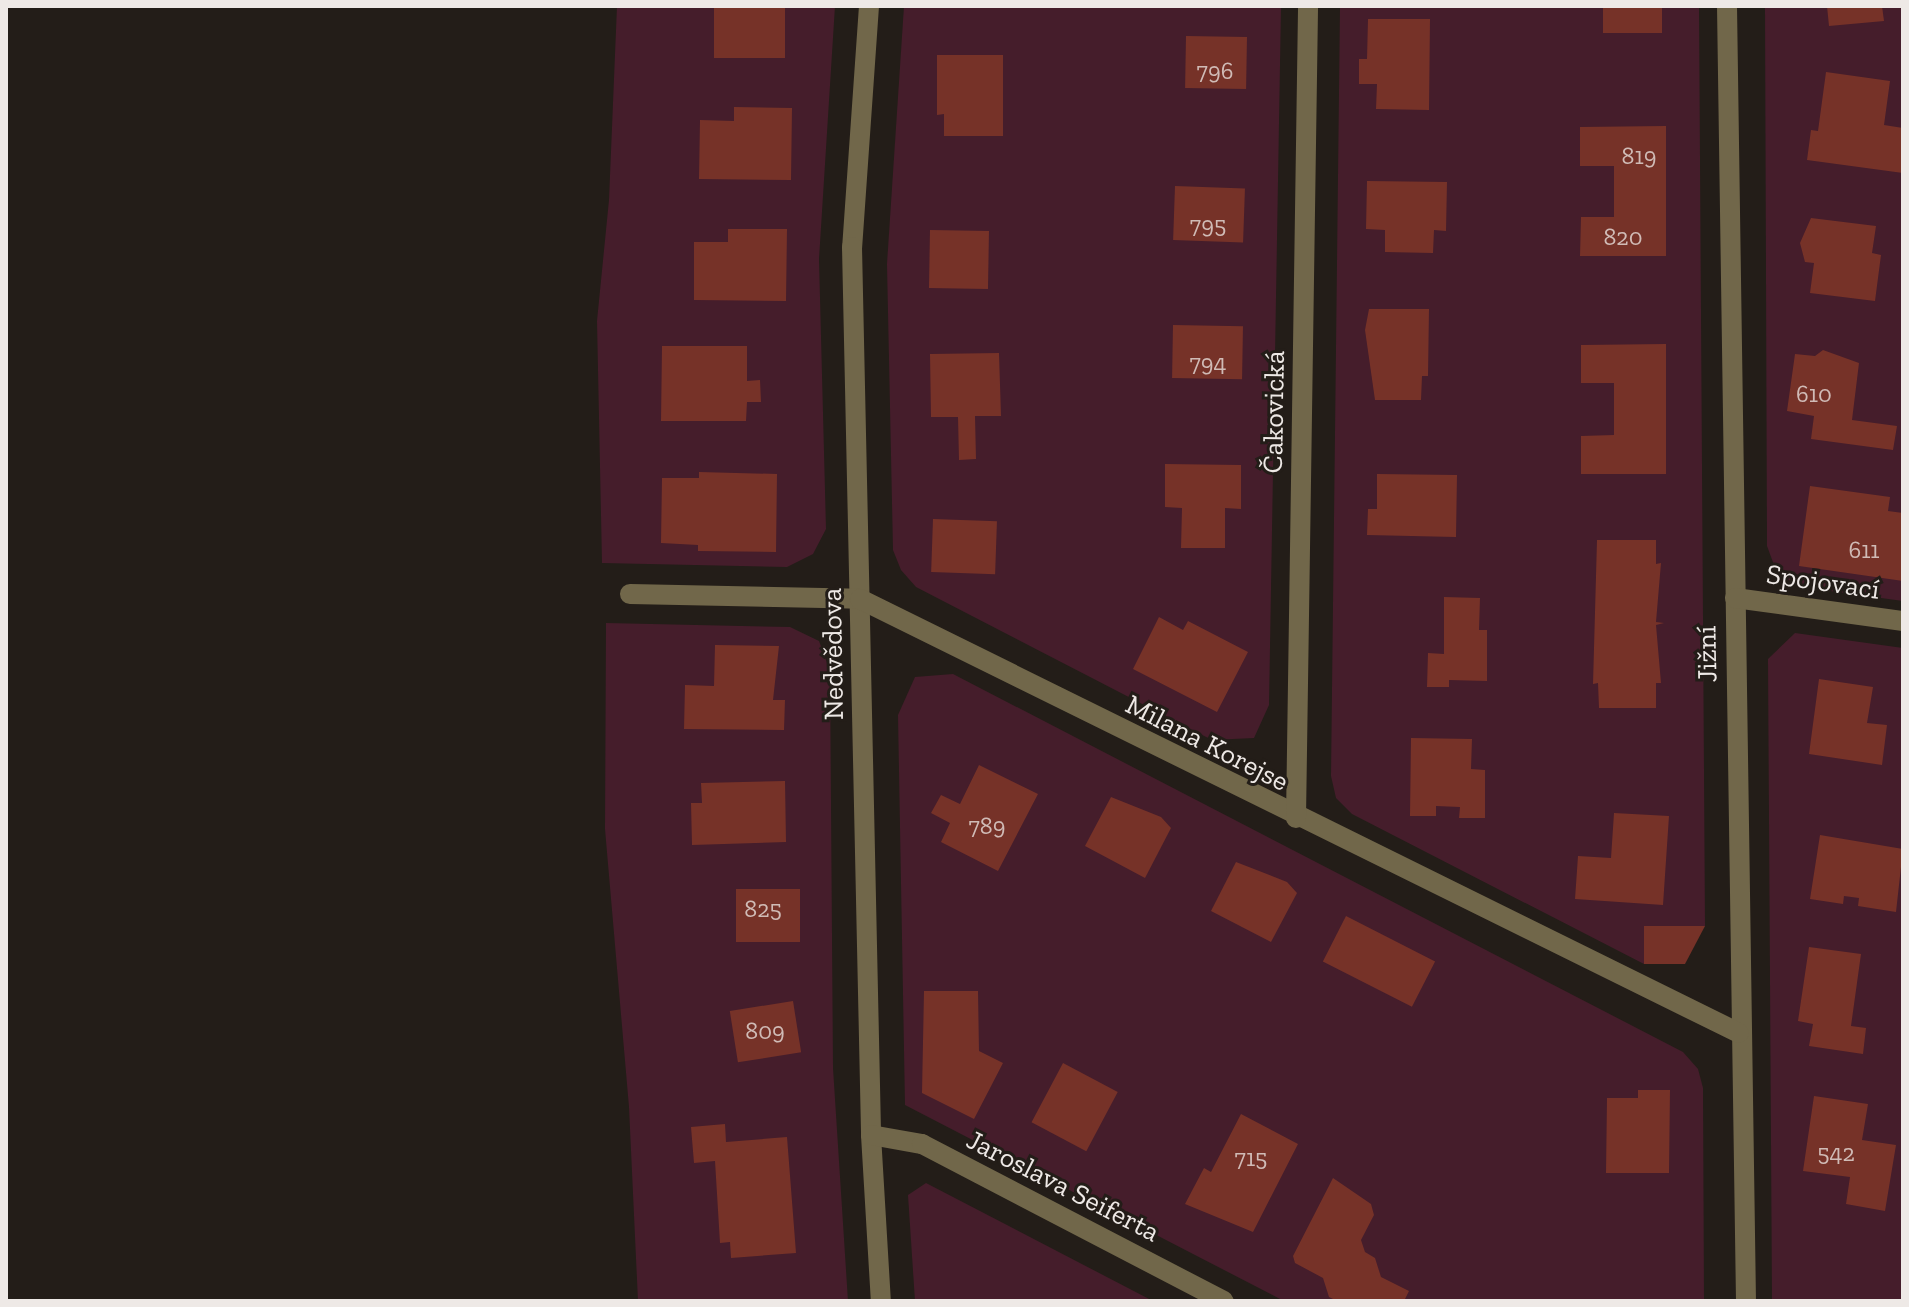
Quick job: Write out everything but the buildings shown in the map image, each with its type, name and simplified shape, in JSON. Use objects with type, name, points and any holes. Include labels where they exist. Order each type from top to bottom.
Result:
[{"type":"street","name":"Nedvědova","points":[[869,6],[852,247],[871,1135],[881,1301]]},
{"type":"street","name":"Čakovická","points":[[1296,818],[1308,6]]},
{"type":"street","name":"Jižní","points":[[1727,6],[1739,1033],[1746,1301]]},
{"type":"street","name":"Milana Korejse","points":[[630,594],[860,599],[1296,818],[1739,1033]]},
{"type":"street","name":"Spojovací","points":[[1735,598],[1903,621]]},
{"type":"street","name":"Jaroslava Seiferta","points":[[871,1135],[922,1144],[1224,1301]]},
{"type":"shaded area","points":[[617,6],[835,6],[819,259],[826,529],[813,554],[787,567],[602,563],[597,321],[609,200]]},
{"type":"shaded area","points":[[904,6],[1281,6],[1269,705],[1254,738],[1212,740],[916,587],[901,570],[893,550],[887,264]]},
{"type":"shaded area","points":[[1340,6],[1699,6],[1705,926],[1644,926],[1644,964],[1352,814],[1336,798],[1331,776]]},
{"type":"shaded area","points":[[1765,6],[1903,6],[1903,601],[1801,587],[1777,573],[1767,546]]},
{"type":"shaded area","points":[[606,623],[790,627],[819,641],[830,671],[833,1068],[848,1301],[638,1301],[629,1107],[605,829]]},
{"type":"shaded area","points":[[1795,633],[1903,648],[1903,1301],[1772,1301],[1768,659]]},
{"type":"shaded area","points":[[953,674],[1683,1052],[1698,1069],[1703,1088],[1704,1301],[1284,1301],[905,1105],[898,715],[915,677]]},
{"type":"shaded area","points":[[926,1183],[1153,1301],[915,1301],[908,1195]]}]
